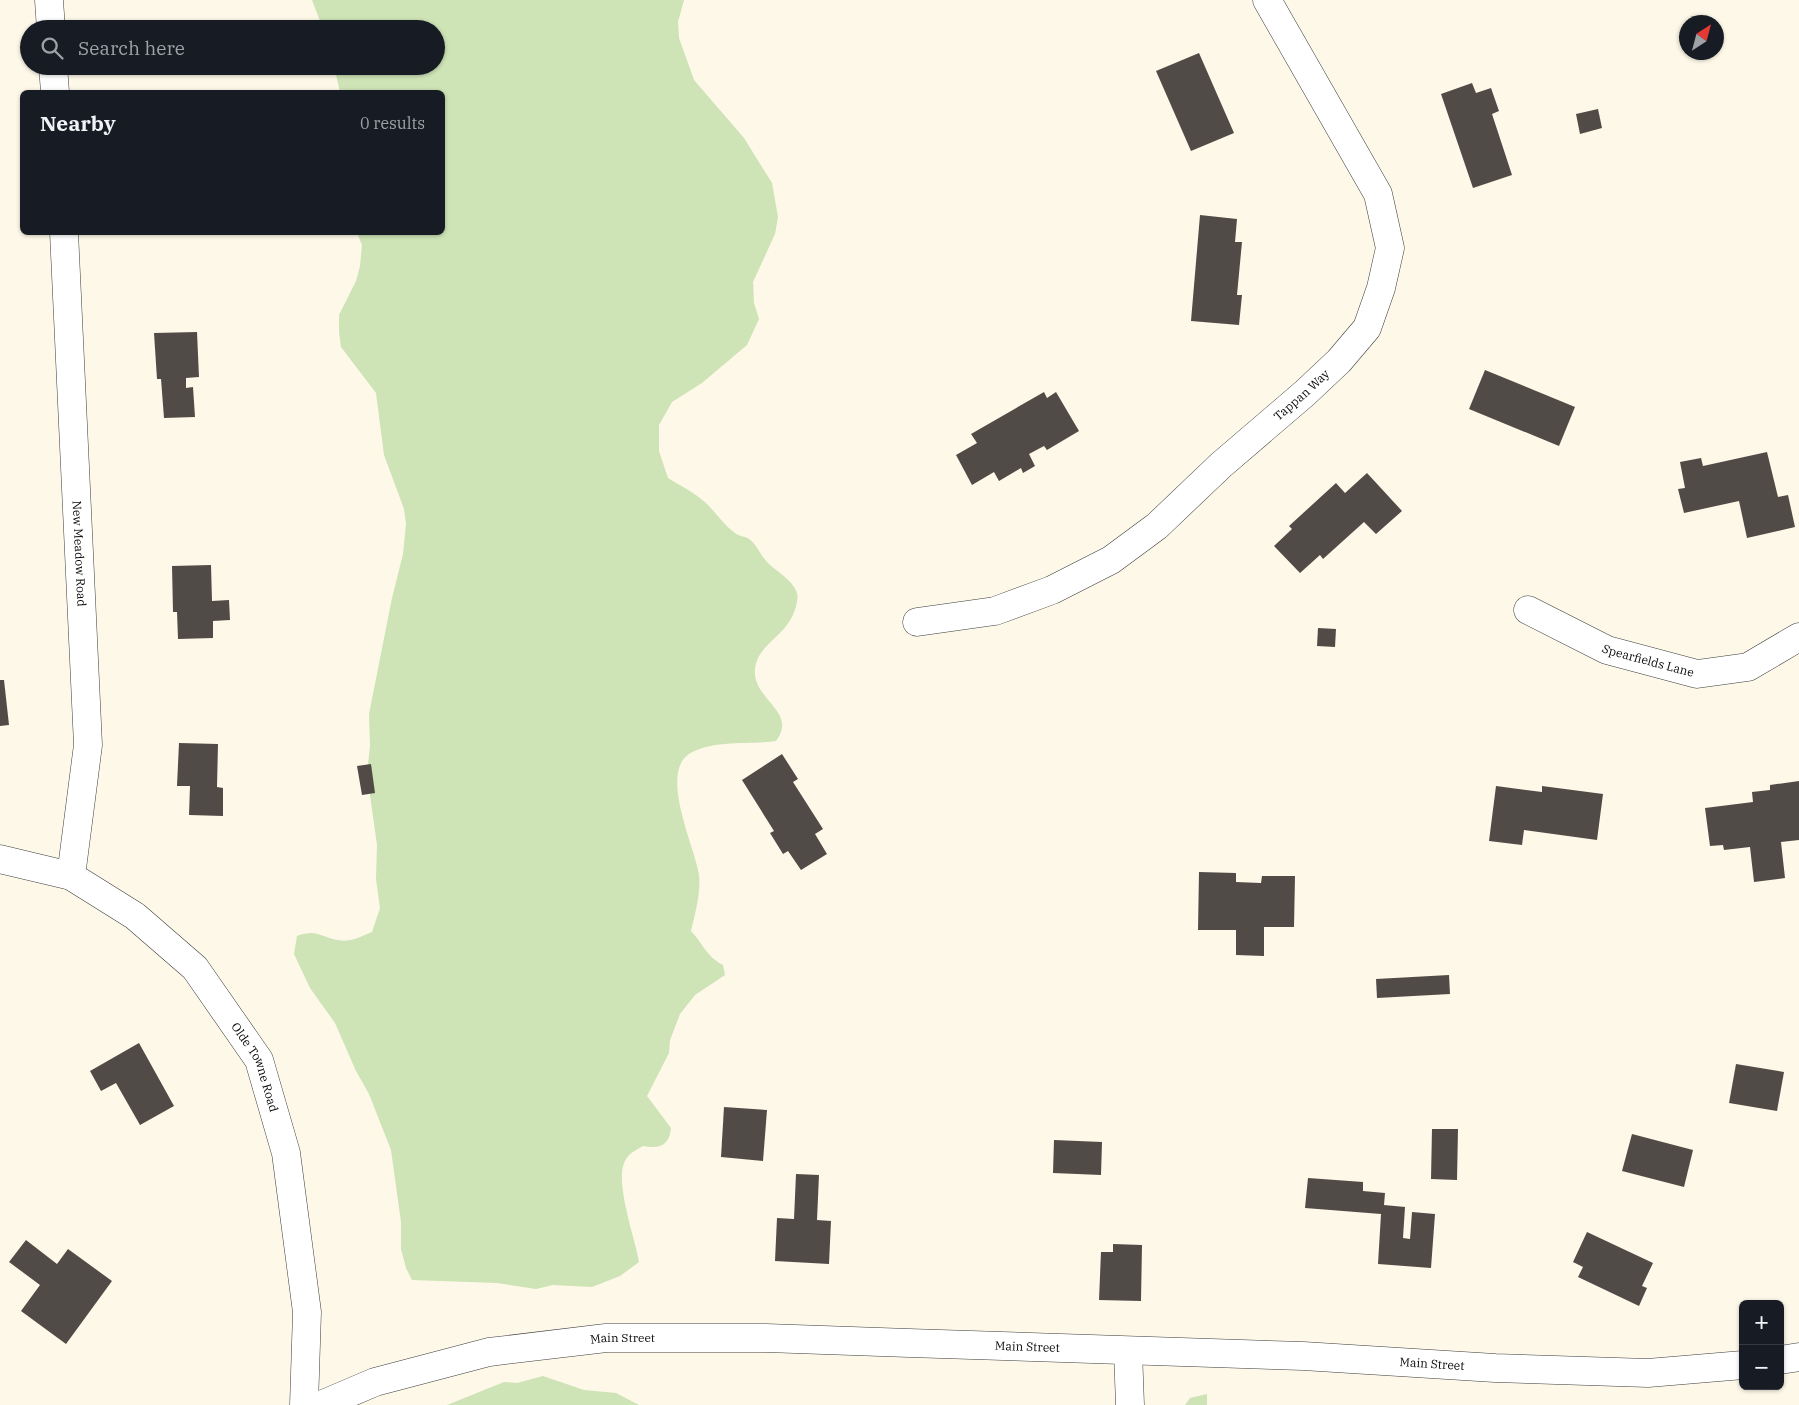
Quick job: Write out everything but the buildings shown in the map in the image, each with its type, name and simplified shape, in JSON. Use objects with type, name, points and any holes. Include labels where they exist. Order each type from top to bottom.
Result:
[{"type":"street","points":[[49,0],[50,20]]},
{"type":"street","name":"Tappan Way","points":[[917,622],[995,611],[1052,590],[1111,560],[1157,526],[1221,465],[1305,393],[1339,361],[1366,328],[1381,288],[1390,248],[1378,194],[1266,0]]},
{"type":"street","points":[[54,75],[55,90]]},
{"type":"street","name":"New Meadow Road","points":[[64,235],[88,745],[71,876]]},
{"type":"street","name":"Spearfields Lane","points":[[1528,610],[1607,650],[1697,674],[1748,667],[1799,637]]},
{"type":"street","name":"Olde Towne Road","points":[[0,860],[71,876],[134,916],[195,968],[260,1060],[286,1153],[307,1312],[304,1405]]},
{"type":"street","name":"Main Street","points":[[321,1405],[375,1382],[489,1352],[606,1338],[766,1338],[1303,1356],[1495,1368],[1648,1373],[1739,1365]]},
{"type":"street","points":[[1128,1351],[1130,1405]]},
{"type":"street","points":[[1784,1359],[1799,1357]]},
{"type":"green space","points":[[312,0],[684,0],[678,22],[679,38],[694,80],[744,138],[772,183],[778,217],[775,234],[753,282],[754,303],[759,319],[747,345],[702,383],[672,402],[659,425],[659,451],[668,478],[702,499],[735,533],[752,541],[766,560],[795,588],[797,600],[793,616],[762,652],[755,666],[755,675],[762,693],[779,715],[782,723],[781,731],[776,741],[720,744],[699,749],[689,754],[681,764],[677,777],[678,794],[681,812],[699,875],[696,911],[691,931],[709,954],[723,965],[725,975],[695,995],[680,1014],[670,1040],[669,1053],[647,1096],[671,1128],[668,1139],[663,1145],[654,1147],[643,1146],[635,1150],[625,1161],[622,1170],[626,1210],[639,1262],[620,1276],[592,1287],[553,1285],[536,1289],[497,1283],[412,1280],[406,1268],[401,1249],[401,1222],[391,1150],[369,1094],[356,1071],[335,1023],[310,988],[294,954],[297,936],[303,934],[313,933],[346,941],[372,932],[380,908],[376,879],[377,845],[367,774],[370,746],[369,714],[392,598],[403,554],[406,524],[404,509],[384,455],[376,393],[341,347],[339,315],[356,281],[360,266],[362,245],[358,235],[445,235],[445,90],[340,90],[336,75],[445,75],[445,20],[320,20]]},
{"type":"green space","points":[[543,1376],[584,1390],[616,1393],[639,1405],[447,1405],[504,1382],[517,1383]]},
{"type":"green space","points":[[1207,1394],[1207,1405],[1185,1405],[1190,1398]]}]
